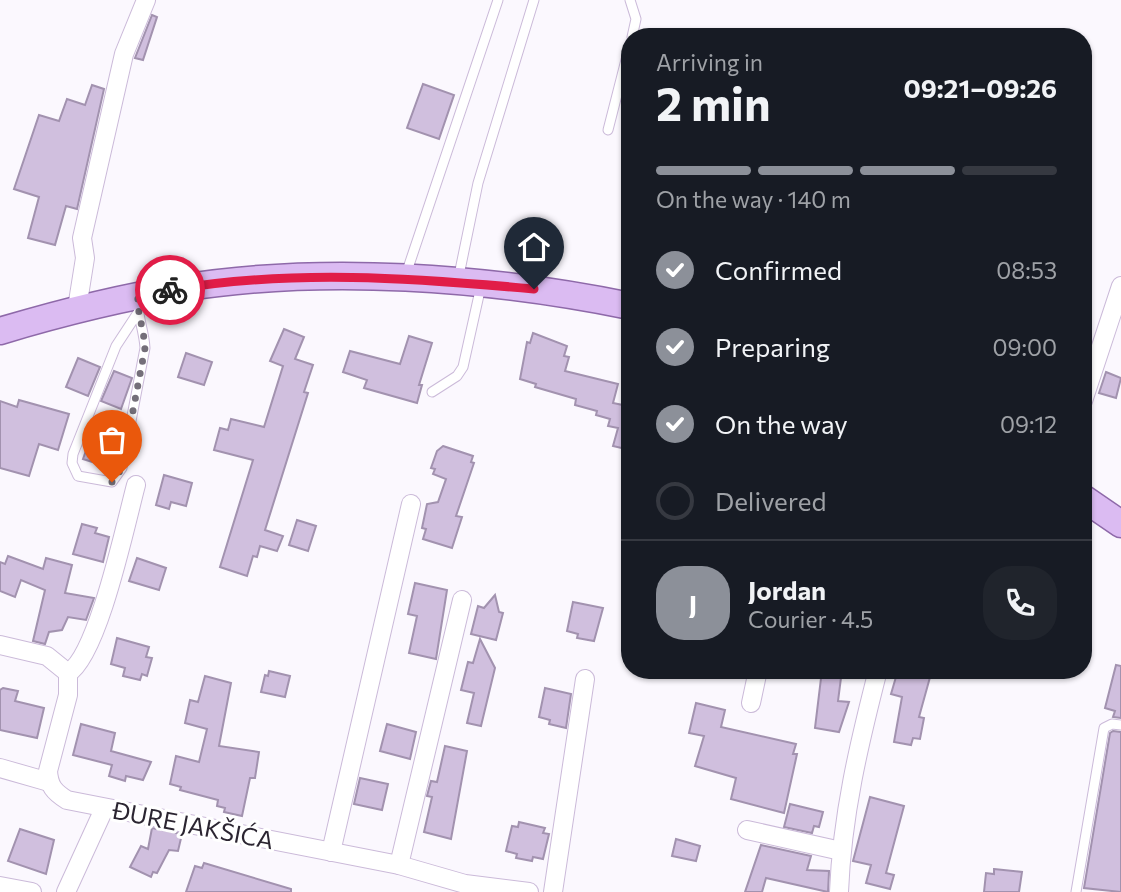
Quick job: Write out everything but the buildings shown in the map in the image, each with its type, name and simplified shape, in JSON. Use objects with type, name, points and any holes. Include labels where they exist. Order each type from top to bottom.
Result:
[{"type":"main road","points":[[0,331],[77,308],[137,305],[184,287],[270,279],[404,279],[469,283],[534,289],[621,304]]},
{"type":"main road","points":[[1092,504],[1121,524]]},
{"type":"street","points":[[77,308],[85,258],[82,238],[124,54],[146,0]]},
{"type":"street","points":[[1092,374],[1121,286]]},
{"type":"street","points":[[68,673],[75,668],[91,640],[136,485]]},
{"type":"street","points":[[331,852],[411,504]]},
{"type":"street","points":[[399,865],[462,600]]},
{"type":"street","points":[[0,645],[47,656],[68,673]]},
{"type":"street","points":[[0,768],[49,782],[50,755],[68,695],[68,673]]},
{"type":"street","points":[[553,892],[585,679]]},
{"type":"street","points":[[751,703],[756,679]]},
{"type":"street","points":[[839,892],[853,767],[876,679]]},
{"type":"street","name":"ĐURE JAKŠIĆA","points":[[49,782],[55,793],[67,800],[104,809],[399,865],[465,884],[529,892]]},
{"type":"street","points":[[66,892],[104,809]]},
{"type":"street","points":[[747,830],[820,849],[842,851]]},
{"type":"street","points":[[0,886],[32,892]]},
{"type":"lane","points":[[404,279],[498,0]]},
{"type":"lane","points":[[432,392],[457,376],[463,367],[478,183],[534,0]]},
{"type":"lane","points":[[630,0],[636,19],[634,28]]},
{"type":"lane","points":[[608,130],[621,79]]},
{"type":"lane","points":[[137,305],[144,329],[145,348],[122,468],[112,482],[78,476],[72,463],[74,454],[116,346],[137,305]]},
{"type":"lane","points":[[1076,892],[1104,728],[1112,724],[1121,725]]},
{"type":"way so far","points":[[112,482],[119,476],[122,468],[145,348],[144,329],[137,314],[138,296],[170,290]]},
{"type":"route","points":[[170,290],[270,279],[372,277],[534,289]]}]
